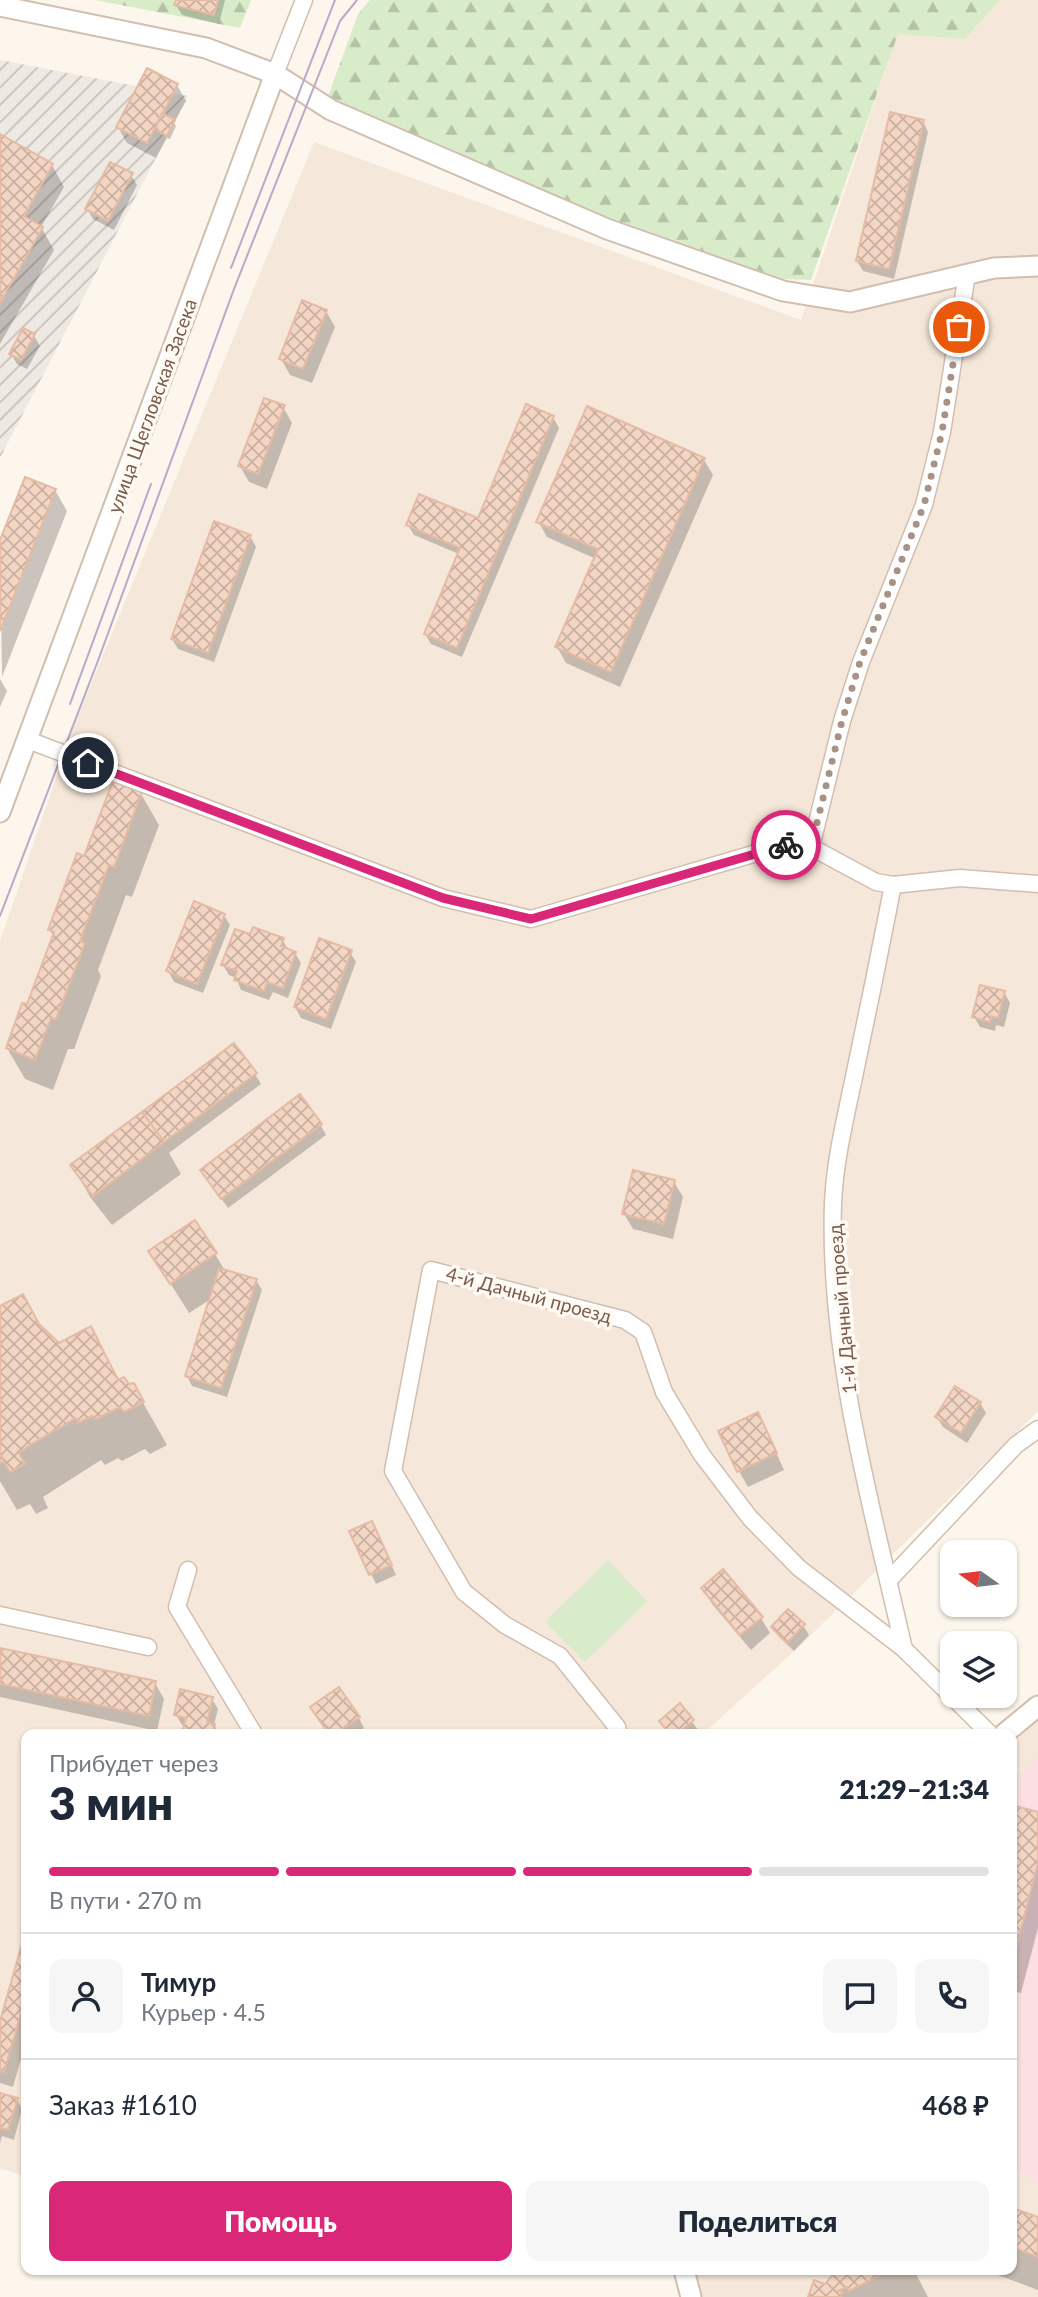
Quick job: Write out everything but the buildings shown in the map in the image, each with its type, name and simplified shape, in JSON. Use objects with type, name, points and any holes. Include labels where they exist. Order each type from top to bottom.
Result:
[{"type":"street","name":"улица Щегловская Засека","points":[[0,811],[29,740],[304,0]]},
{"type":"street","points":[[0,6],[205,48],[275,74],[331,110],[607,229],[783,291],[850,302],[994,268],[1038,266]]},
{"type":"street","points":[[811,847],[842,721],[860,662],[924,505],[942,432],[967,274]]},
{"type":"street","points":[[29,740],[443,898],[531,919],[784,845],[811,847],[876,882],[893,885],[960,878],[1038,884]]},
{"type":"street","name":"1-й Дачный проезд","points":[[893,885],[838,1155],[833,1202],[834,1267],[844,1365],[859,1451],[904,1648]]},
{"type":"street","name":"4-й Дачный проезд","points":[[618,1729],[560,1656],[506,1625],[464,1592],[393,1471],[431,1270],[625,1320],[643,1332],[664,1392],[702,1455],[750,1518],[799,1568],[904,1648],[985,1729]]},
{"type":"street","points":[[889,1580],[1016,1446],[1038,1429]]},
{"type":"street","points":[[188,1570],[177,1607],[251,1729]]},
{"type":"street","points":[[0,1615],[148,1647]]},
{"type":"street","points":[[1010,1729],[1038,1706]]},
{"type":"street","points":[[685,2275],[691,2297]]},
{"type":"shaded area","points":[[1000,0],[1038,0],[1038,1411],[803,1643],[708,1729],[21,1729],[21,2175],[0,2168],[0,941],[73,728],[314,142],[801,320],[898,33],[965,39]]},
{"type":"shaded area","points":[[0,60],[188,96],[0,458]]},
{"type":"shaded area","points":[[1038,1719],[1038,2297],[702,2297],[696,2275],[1017,2275],[1017,1737]]},
{"type":"shaded area","points":[[1038,1758],[1038,2184],[1017,2170],[1017,1776]]},
{"type":"green space","points":[[95,0],[251,0],[240,28]]},
{"type":"green space","points":[[370,0],[1000,0],[965,39],[898,34],[811,280],[783,279],[610,218],[327,99],[358,14]]},
{"type":"green space","points":[[608,1560],[647,1601],[585,1662],[545,1622]]},
{"type":"tram line","points":[[231,268],[335,0]]},
{"type":"tram line","points":[[0,916],[99,658],[234,289],[340,21],[357,0]]},
{"type":"tram line","points":[[70,704],[151,484]]},
{"type":"way so far","points":[[786,845],[811,847],[842,721],[860,662],[924,505],[942,432],[959,327]]},
{"type":"route","points":[[88,763],[443,898],[531,919],[786,845]]}]
